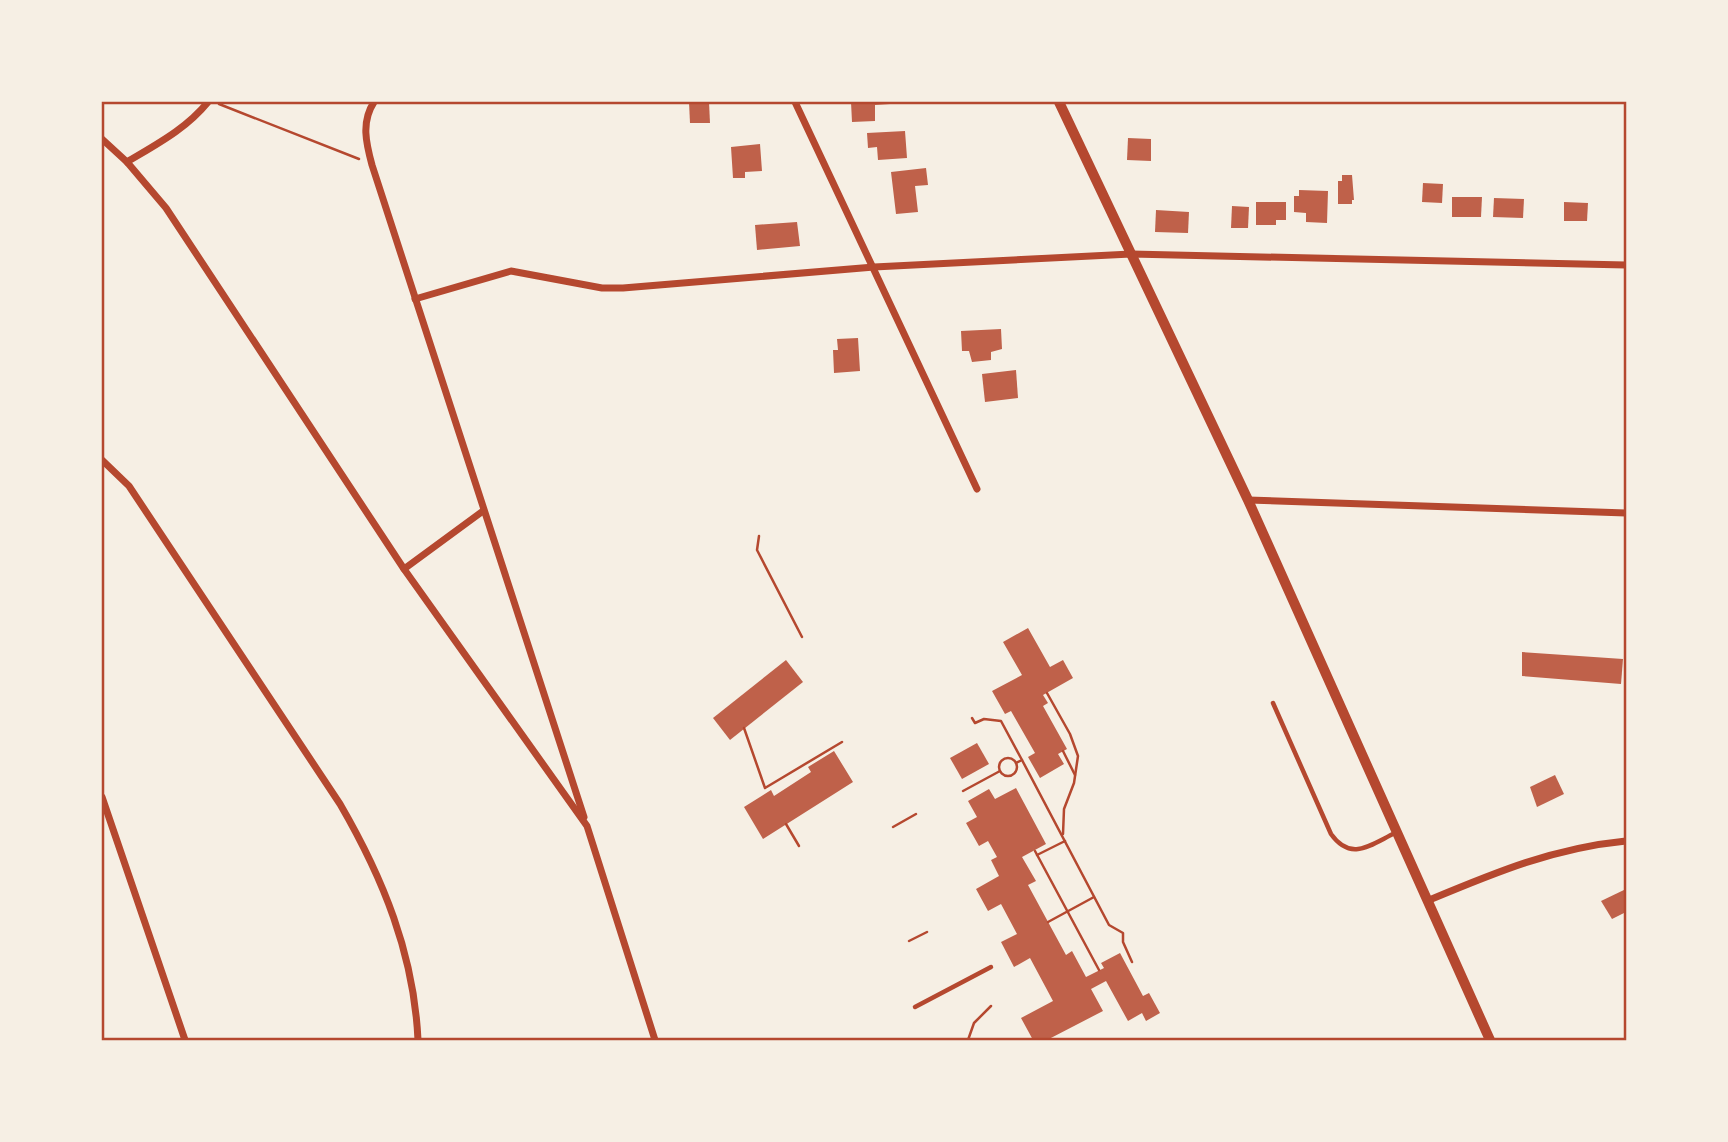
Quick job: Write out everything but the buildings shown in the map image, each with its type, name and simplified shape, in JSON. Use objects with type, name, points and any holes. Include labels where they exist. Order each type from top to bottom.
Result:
[{"type":"street","points":[[127,162],[180,130],[210,102]]},
{"type":"street","points":[[374,102],[365,122],[366,142],[372,164],[655,1041]]},
{"type":"street","points":[[795,102],[977,489]]},
{"type":"street","points":[[1059,102],[1248,500],[1490,1041]]},
{"type":"street","points":[[102,139],[127,162],[166,208],[404,569],[587,826]]},
{"type":"street","points":[[415,299],[512,271],[602,288],[623,288],[874,267],[1131,254],[1626,265]]},
{"type":"street","points":[[102,460],[129,486],[340,804],[365,848],[386,893],[402,938],[414,995],[418,1041]]},
{"type":"street","points":[[1248,500],[1626,513]]},
{"type":"street","points":[[404,569],[483,511]]},
{"type":"street","points":[[102,797],[185,1041]]},
{"type":"street","points":[[1427,901],[1527,860],[1603,843],[1626,841]]},
{"type":"lane","points":[[1273,703],[1331,834],[1339,845],[1346,849],[1356,849],[1396,832]]},
{"type":"lane","points":[[915,1007],[991,967]]},
{"type":"path","points":[[210,102],[372,164]]},
{"type":"path","points":[[759,536],[757,550],[802,637]]},
{"type":"path","points":[[1047,693],[1076,745],[1078,756],[1062,818],[1064,839]]},
{"type":"path","points":[[972,718],[975,723],[985,719],[1001,721],[1109,925],[1123,933],[1123,942],[1132,961]]},
{"type":"path","points":[[744,728],[765,788],[842,742]]},
{"type":"path","points":[[1063,751],[1075,775]]},
{"type":"path","points":[[1004,759],[1012,759],[1016,763],[1014,774],[1008,776],[1000,771],[999,766],[1004,759]]},
{"type":"path","points":[[1016,763],[1022,760]]},
{"type":"path","points":[[963,791],[1000,771]]},
{"type":"path","points":[[893,827],[916,814]]},
{"type":"path","points":[[786,824],[799,846]]},
{"type":"path","points":[[1037,855],[1064,839]]},
{"type":"path","points":[[1035,850],[1099,970]]},
{"type":"path","points":[[1048,922],[1094,897]]},
{"type":"path","points":[[909,941],[927,932]]},
{"type":"path","points":[[968,1041],[974,1023],[991,1006]]}]
